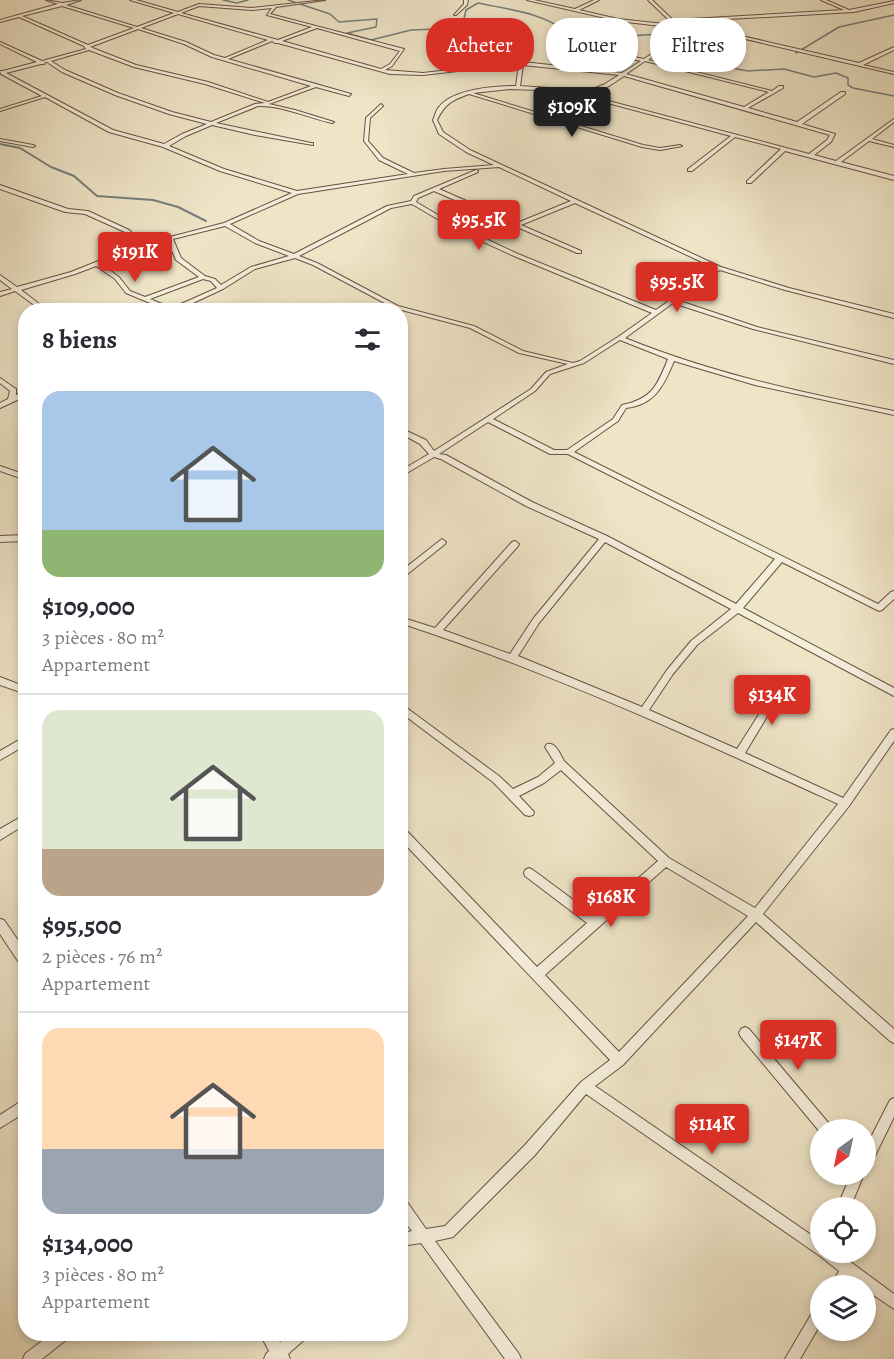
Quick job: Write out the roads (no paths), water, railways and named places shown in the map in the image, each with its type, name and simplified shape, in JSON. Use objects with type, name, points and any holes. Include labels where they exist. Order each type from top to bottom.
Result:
[{"type":"street","points":[[48,0],[349,95]]},
{"type":"street","points":[[0,21],[79,0]]},
{"type":"street","points":[[132,0],[381,71],[409,75],[434,72]]},
{"type":"street","points":[[1,72],[46,62],[88,48],[199,5],[274,8],[323,0]]},
{"type":"street","points":[[455,14],[466,4],[466,0]]},
{"type":"street","points":[[529,0],[618,20],[650,24]]},
{"type":"street","points":[[576,10],[597,0]]},
{"type":"street","points":[[650,0],[669,18]]},
{"type":"street","points":[[823,0],[849,12]]},
{"type":"street","points":[[731,18],[849,12],[894,2]]},
{"type":"street","points":[[274,8],[268,14],[403,50],[391,64],[381,71]]},
{"type":"street","points":[[19,16],[88,48],[135,66],[206,83],[281,109],[332,122]]},
{"type":"street","points":[[276,42],[317,26]]},
{"type":"street","points":[[746,38],[894,73]]},
{"type":"street","points":[[227,58],[270,40]]},
{"type":"street","points":[[0,43],[114,94],[209,124],[312,144]]},
{"type":"street","points":[[859,64],[893,49]]},
{"type":"street","points":[[584,94],[598,89],[650,56]]},
{"type":"street","points":[[638,59],[772,92]]},
{"type":"street","points":[[534,65],[622,74],[834,136],[810,156]]},
{"type":"street","points":[[1,72],[111,130],[165,146],[231,173],[297,194]]},
{"type":"street","points":[[518,87],[519,72]]},
{"type":"street","points":[[165,146],[209,124],[317,85]]},
{"type":"street","points":[[894,178],[584,94],[555,89],[518,87],[469,93],[439,108],[435,120],[436,126],[450,141],[719,268],[787,289],[894,316]]},
{"type":"street","points":[[744,109],[781,87]]},
{"type":"street","points":[[469,93],[642,146],[660,149],[680,146]]},
{"type":"street","points":[[798,124],[843,93]]},
{"type":"street","points":[[0,110],[45,96]]},
{"type":"street","points":[[381,105],[368,118],[366,141],[381,159],[411,174]]},
{"type":"street","points":[[837,163],[894,120]]},
{"type":"street","points":[[690,170],[734,136]]},
{"type":"street","points":[[0,140],[33,146]]},
{"type":"street","points":[[870,140],[894,146]]},
{"type":"street","points":[[749,182],[784,149]]},
{"type":"street","points":[[0,294],[97,264],[142,246],[226,224],[297,194],[411,174],[500,166]]},
{"type":"street","points":[[413,202],[416,197],[484,167]]},
{"type":"street","points":[[0,187],[67,211],[86,212],[127,231],[142,246]]},
{"type":"street","points":[[434,189],[579,252]]},
{"type":"street","points":[[482,240],[575,201]]},
{"type":"street","points":[[188,303],[221,288],[253,268],[293,257],[389,207],[413,202],[482,240],[656,312]]},
{"type":"street","points":[[226,224],[257,242],[315,264],[388,303]]},
{"type":"street","points":[[170,238],[178,260],[203,277],[213,280],[221,288]]},
{"type":"street","points":[[97,264],[117,278],[124,290],[154,303]]},
{"type":"street","points":[[408,470],[533,390],[548,373],[582,362],[719,268]]},
{"type":"street","points":[[0,277],[36,303]]},
{"type":"street","points":[[144,299],[203,277]]},
{"type":"street","points":[[673,301],[755,328],[894,362]]},
{"type":"street","points":[[408,310],[472,327],[522,352],[568,363],[582,362]]},
{"type":"street","points":[[620,338],[672,357],[812,398],[894,413]]},
{"type":"street","points":[[569,452],[616,420],[624,406],[638,406],[648,399],[664,379],[672,357]]},
{"type":"street","points":[[0,380],[14,390],[11,399]]},
{"type":"street","points":[[0,406],[18,396]]},
{"type":"street","points":[[487,419],[553,452],[569,452],[695,513],[779,560],[879,609],[894,594]]},
{"type":"street","points":[[408,434],[423,442],[433,456],[443,457],[529,504],[604,537],[736,610],[894,692]]},
{"type":"street","points":[[0,468],[18,475]]},
{"type":"street","points":[[512,658],[536,621],[604,537]]},
{"type":"street","points":[[0,539],[18,538]]},
{"type":"street","points":[[408,571],[442,543]]},
{"type":"street","points":[[438,631],[515,544]]},
{"type":"street","points":[[644,711],[669,672],[694,643],[736,610],[779,560]]},
{"type":"street","points":[[408,622],[512,658],[644,711],[845,803]]},
{"type":"street","points":[[0,681],[18,688]]},
{"type":"street","points":[[740,755],[783,683]]},
{"type":"street","points":[[408,713],[513,794],[529,812]]},
{"type":"street","points":[[408,1241],[448,1232],[530,1150],[585,1086],[619,1061],[756,915],[845,803],[894,733]]},
{"type":"street","points":[[0,756],[18,745]]},
{"type":"street","points":[[550,747],[561,764],[664,861],[756,915],[894,1037]]},
{"type":"street","points":[[513,794],[542,780],[561,764]]},
{"type":"street","points":[[0,835],[18,823]]},
{"type":"street","points":[[408,839],[619,1061]]},
{"type":"street","points":[[538,974],[664,861]]},
{"type":"street","points":[[530,873],[595,923]]},
{"type":"street","points":[[1,928],[18,952]]},
{"type":"street","points":[[745,1033],[818,1119]]},
{"type":"street","points":[[585,1086],[810,1242]]},
{"type":"street","points":[[876,1139],[894,1104]]},
{"type":"street","points":[[0,1122],[18,1110]]},
{"type":"street","points":[[408,1215],[514,1359]]},
{"type":"street","points":[[840,1263],[894,1302]]},
{"type":"street","points":[[844,1275],[848,1269]]},
{"type":"street","points":[[792,1359],[810,1329]]},
{"type":"street","points":[[30,1359],[53,1341]]},
{"type":"street","points":[[270,1341],[277,1356],[293,1341]]},
{"type":"waterway","points":[[223,0],[237,3],[248,0]]},
{"type":"waterway","points":[[288,0],[330,14],[339,22],[377,19],[376,27],[347,33],[371,40],[411,30],[462,28],[466,10],[478,3],[537,16],[567,33],[556,42],[584,50],[598,38],[617,40],[628,36],[661,34],[674,41],[699,47],[679,54],[695,61],[748,71],[784,69],[814,77],[836,73],[848,78],[848,85],[853,88],[894,96]]},
{"type":"waterway","points":[[796,53],[839,27],[894,15]]},
{"type":"waterway","points":[[0,144],[20,148],[51,167],[74,176],[97,196],[153,200],[178,207],[206,221]]}]
